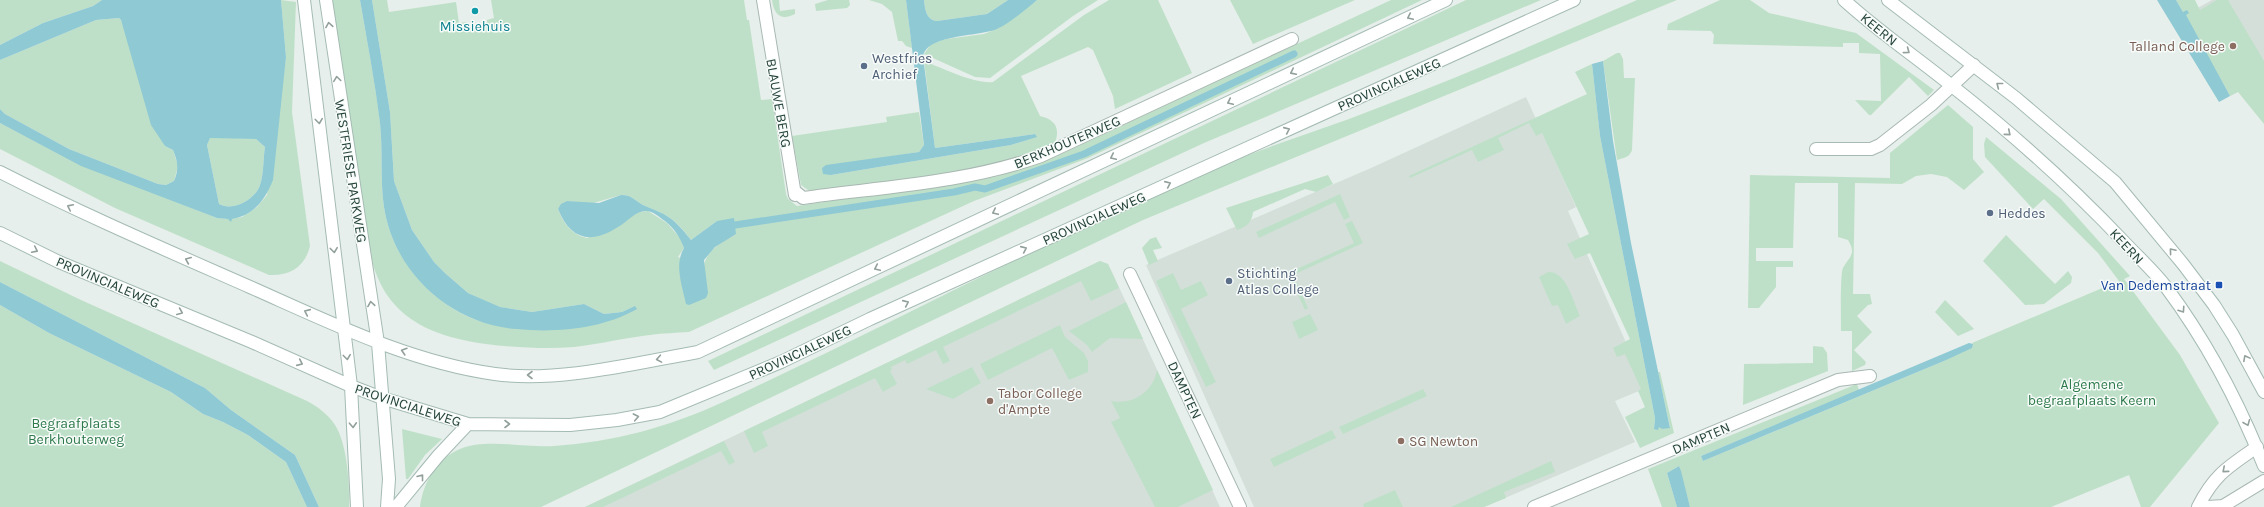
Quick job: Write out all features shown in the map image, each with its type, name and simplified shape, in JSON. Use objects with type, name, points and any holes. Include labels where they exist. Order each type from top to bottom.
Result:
[{"type":"main road","name":"WESTFRIESE PARKWEG","points":[[304,0],[350,386]]},
{"type":"main road","name":"WESTFRIESE PARKWEG","points":[[326,0],[378,343],[382,398]]},
{"type":"main road","name":"BLAUWE BERG","points":[[763,0],[795,195],[797,193],[803,198]]},
{"type":"main road","points":[[0,172],[116,230],[378,343],[453,366],[496,374],[568,374],[698,352],[1446,0]]},
{"type":"main road","name":"PROVINCIALEWEG","points":[[0,233],[59,262],[252,342],[350,386],[382,398],[468,424],[578,424],[639,417],[682,404],[781,362],[870,319],[1574,0]]},
{"type":"main road","name":"KEERN","points":[[1844,0],[1866,20],[1952,86],[2065,182],[2165,286],[2200,336],[2260,445],[2264,466]]},
{"type":"main road","name":"KEERN","points":[[1888,0],[1974,65],[2073,145],[2114,182],[2183,264],[2214,305],[2233,335],[2264,392]]},
{"type":"main road","name":"BERKHOUTERWEG","points":[[803,198],[965,176],[1010,167],[1041,156],[1292,40]]},
{"type":"main road","points":[[1816,149],[1871,149],[1880,145],[1926,109],[1974,65]]},
{"type":"main road","name":"DAMPTEN","points":[[1130,274],[1240,507]]},
{"type":"main road","name":"DAMPTEN","points":[[1534,507],[1838,380],[1870,376]]},
{"type":"main road","points":[[350,386],[357,507]]},
{"type":"main road","points":[[382,398],[389,479],[387,507]]},
{"type":"main road","points":[[396,507],[438,456],[468,424]]},
{"type":"main road","points":[[2198,507],[2208,486],[2227,468],[2260,445]]},
{"type":"main road","points":[[2208,507],[2224,506],[2264,481]]},
{"type":"shaded area","name":"Talland College","points":[[2212,0],[2264,0],[2264,77],[2230,96],[2185,15]]},
{"type":"shaded area","points":[[1526,97],[1576,207],[1568,211],[1646,388],[1615,401],[1635,442],[1484,507],[1254,507],[1146,265],[1371,168]]},
{"type":"shaded area","name":"Tabor College d'Ampte","points":[[1100,261],[1108,264],[1113,274],[1220,507],[585,507]]},
{"type":"green space","points":[[0,0],[102,0],[93,6],[43,23],[0,45]]},
{"type":"green space","points":[[281,0],[296,2],[292,112],[310,246],[304,260],[296,269],[284,274],[269,275],[115,208],[0,149],[0,123],[81,165],[217,218],[232,219],[242,217],[257,207],[267,195],[286,57]]},
{"type":"green space","points":[[332,0],[360,0],[380,122],[384,207],[388,226],[405,262],[432,293],[465,315],[492,324],[568,327],[606,321],[635,306],[622,312],[604,314],[584,304],[532,312],[499,307],[468,293],[446,274],[434,262],[412,230],[394,181],[390,112],[372,0],[387,0],[389,12],[456,2],[459,23],[467,22],[467,26],[477,28],[487,22],[487,20],[494,18],[491,0],[744,0],[747,20],[749,20],[761,100],[772,99],[786,194],[788,199],[797,206],[998,176],[1055,157],[1391,0],[1422,0],[1088,158],[974,201],[689,332],[655,334],[584,346],[557,348],[504,346],[458,339],[437,332],[418,323],[401,311],[388,296],[377,276],[370,252]],"holes":[[[625,195],[670,218],[680,226],[691,240],[717,221],[736,234],[720,243],[711,251],[705,261],[704,267],[678,257],[684,248],[681,239],[667,223],[648,211],[639,212],[587,238],[577,234],[569,228],[565,224],[558,209],[567,201],[590,204]]]},
{"type":"green space","points":[[772,0],[779,0],[780,11],[795,9],[795,14],[782,17],[774,10]]},
{"type":"green space","points":[[828,0],[849,0],[850,5],[847,8],[816,11],[815,4]]},
{"type":"green space","points":[[869,0],[906,0],[912,48],[906,46],[902,41],[898,41],[892,12],[882,4]]},
{"type":"green space","points":[[924,0],[1008,0],[987,14],[937,21],[930,19],[928,16]]},
{"type":"green space","points":[[1037,0],[1098,0],[1073,16],[990,78],[975,77],[924,54],[931,44],[946,39],[984,34],[999,28]]},
{"type":"green space","points":[[1109,0],[1158,0],[1192,73],[1115,109],[1113,96],[1093,50],[1088,47],[1021,76],[1040,116],[1050,120],[1055,125],[1057,133],[1055,143],[1026,154],[997,162],[937,175],[815,191],[808,190],[801,185],[792,136],[887,122],[886,117],[919,112],[924,145],[919,152],[823,167],[831,175],[1011,145],[1036,137],[1035,134],[935,148],[924,61],[977,81],[993,82],[1084,15]]},
{"type":"green space","points":[[1230,0],[1355,0],[1253,44]]},
{"type":"green space","points":[[1466,0],[1541,0],[1204,143],[714,370],[708,361]]},
{"type":"green space","points":[[1637,0],[1677,0],[1143,220],[541,507],[420,507],[424,489],[432,473],[444,459],[460,449],[482,444],[554,446],[598,441],[661,426],[703,411],[785,373],[1034,251],[1160,192],[1242,157],[1356,116],[1441,83]]},
{"type":"green space","points":[[1720,0],[1750,0],[1769,13],[1856,33],[1934,90],[1928,96],[1909,77],[1871,115],[1869,115],[1855,100],[1881,101],[1880,54],[1859,53],[1859,43],[1843,43],[1843,47],[1713,44],[1714,35],[1711,31],[1667,30],[1668,24]]},
{"type":"green space","name":"Talland College","points":[[2176,0],[2195,0],[2200,10],[2217,0],[2228,0],[2264,61],[2264,124],[2238,92],[2230,96],[2185,15],[2188,12],[2183,12]]},
{"type":"green space","points":[[119,18],[121,20],[165,146],[173,150],[178,166],[174,181],[166,185],[158,184],[69,149],[5,114],[0,109],[0,60],[96,20]]},
{"type":"green space","points":[[1617,53],[1620,53],[1623,59],[1624,78],[1635,78],[1632,150],[1628,156],[1617,160],[1603,61]]},
{"type":"green space","points":[[1592,64],[1600,136],[1655,418],[1654,429],[1660,424],[1662,429],[1670,427],[1658,372],[1660,372],[1674,433],[1640,448],[1625,417],[1645,407],[1638,391],[1641,389],[1625,354],[1617,357],[1613,348],[1630,339],[1590,253],[1575,259],[1567,244],[1589,234],[1542,133],[1536,136],[1529,123],[1498,138],[1504,150],[1478,162],[1472,150],[1410,178],[1409,176],[1587,94],[1575,72]]},
{"type":"green space","points":[[1948,105],[1973,127],[1973,159],[1984,172],[1964,190],[1947,177],[1931,174],[1916,176],[1902,184],[1855,183],[1853,294],[1870,294],[1872,304],[1868,305],[1857,316],[1872,332],[1854,350],[1866,362],[1865,365],[1852,371],[1852,331],[1841,331],[1842,272],[1850,258],[1852,249],[1848,240],[1838,237],[1838,183],[1795,183],[1793,248],[1756,248],[1756,261],[1793,261],[1793,267],[1776,267],[1776,287],[1759,308],[1748,308],[1750,175],[1890,178],[1890,153]]},
{"type":"green space","points":[[210,137],[256,139],[265,147],[260,185],[254,195],[243,203],[230,206],[219,204],[207,145]]},
{"type":"green space","name":"Algemene begraafplaats Keern","points":[[1986,137],[2061,199],[2130,276],[2124,279],[2180,355],[2219,423],[2150,507],[2141,507],[2129,475],[2051,507],[1690,507],[1679,466],[1667,473],[1677,507],[1662,507],[1648,469],[1857,384],[1859,390],[1701,456],[1703,461],[1944,361],[1973,344],[1972,343],[2119,281],[2098,253],[2044,199],[2033,209],[1985,157],[1984,144]]},
{"type":"green space","points":[[1328,175],[1333,184],[1316,192],[1305,189],[1253,212],[1248,224],[1237,230],[1226,208]]},
{"type":"green space","points":[[1340,194],[1350,217],[1344,220],[1335,202],[1259,238],[1256,232]]},
{"type":"green space","points":[[1352,221],[1363,243],[1293,275],[1308,308],[1305,310],[1288,273],[1354,243],[1345,224]]},
{"type":"green space","points":[[2006,235],[2055,284],[2068,271],[2072,277],[2071,283],[2044,304],[2025,305],[1983,261]]},
{"type":"green space","points":[[1156,237],[1162,248],[1153,250],[1158,261],[1149,265],[1142,248],[1150,239]]},
{"type":"green space","points":[[0,261],[81,300],[307,401],[319,408],[335,425],[342,442],[347,464],[349,507],[319,507],[295,455],[231,410],[205,388],[0,282]]},
{"type":"green space","points":[[1100,261],[1108,264],[1119,288],[1091,301],[1081,281],[943,347],[950,361],[943,364],[936,350],[907,364],[905,360],[891,367],[892,370],[890,371],[897,384],[883,392],[875,378],[762,432],[768,446],[754,453],[744,431]]},
{"type":"green space","points":[[1548,272],[1555,273],[1565,282],[1580,316],[1566,324],[1558,305],[1552,306],[1539,277]]},
{"type":"green space","points":[[1173,273],[1181,290],[1201,281],[1208,295],[1181,309],[1216,382],[1206,387],[1156,281]]},
{"type":"green space","points":[[1945,300],[1974,329],[1958,336],[1935,312]]},
{"type":"green space","points":[[1126,302],[1143,339],[1110,338],[1092,352],[1087,345],[1069,331]]},
{"type":"green space","name":"Begraafplaats Berkhouterweg","points":[[0,305],[49,333],[171,392],[203,414],[223,422],[248,435],[286,462],[307,507],[0,507]]},
{"type":"green space","points":[[1310,314],[1318,330],[1299,339],[1292,322]]},
{"type":"green space","points":[[1060,325],[1065,337],[1084,353],[1088,361],[1088,372],[1069,380],[1052,348],[988,380],[980,364]]},
{"type":"green space","points":[[1813,346],[1823,347],[1827,353],[1828,371],[1743,405],[1744,364],[1813,363]]},
{"type":"green space","points":[[972,367],[981,383],[953,399],[926,389]]},
{"type":"green space","points":[[1157,370],[1213,490],[1178,507],[1155,507],[1111,422],[1120,418],[1111,401],[1127,401],[1141,395],[1151,385]]},
{"type":"green space","points":[[1423,389],[1427,396],[1343,434],[1339,427]]},
{"type":"green space","points":[[402,429],[442,439],[425,455],[408,479],[406,479]]},
{"type":"green space","points":[[1332,430],[1336,438],[1274,467],[1270,459]]},
{"type":"green space","points":[[724,441],[735,462],[729,465],[721,451],[603,507],[585,507]]},
{"type":"green space","points":[[1551,461],[1555,472],[1504,492],[1506,498],[1484,507],[1451,507]]},
{"type":"green space","points":[[1395,490],[1403,507],[1364,507],[1363,504]]},
{"type":"water","points":[[102,0],[281,0],[286,57],[273,180],[258,206],[247,214],[232,219],[231,222],[228,219],[217,218],[81,166],[0,123],[0,109],[5,114],[69,149],[158,184],[166,185],[174,181],[177,173],[175,154],[173,150],[165,146],[151,125],[121,20],[119,18],[96,20],[0,60],[0,45],[43,23],[93,6]],"holes":[[[210,138],[256,139],[265,147],[262,176],[258,190],[243,203],[230,206],[219,204],[207,145]]]},
{"type":"water","points":[[360,0],[372,0],[390,112],[394,181],[412,230],[434,262],[468,293],[500,307],[532,312],[584,304],[604,314],[622,312],[635,306],[637,309],[609,321],[578,328],[563,330],[516,329],[492,325],[469,317],[448,306],[429,291],[413,273],[400,253],[390,231],[384,207],[380,123]]},
{"type":"water","points":[[906,0],[924,0],[928,16],[930,19],[937,21],[987,14],[1008,0],[1037,0],[1023,12],[997,29],[943,40],[933,44],[926,50],[923,57],[935,148],[1035,134],[1037,137],[1011,145],[831,175],[823,174],[822,168],[826,165],[919,152],[924,145]]},
{"type":"water","points":[[2157,0],[2176,0],[2183,12],[2187,10],[2189,13],[2186,15],[2230,96],[2219,102]]},
{"type":"water","points":[[1603,61],[1613,141],[1631,243],[1670,428],[1662,429],[1659,427],[1658,430],[1654,429],[1655,418],[1600,136],[1592,64]]},
{"type":"water","points":[[621,195],[630,197],[670,218],[680,226],[691,240],[717,221],[734,218],[736,234],[715,247],[704,260],[708,293],[706,298],[689,305],[686,304],[679,268],[681,255],[684,248],[679,236],[656,214],[649,211],[642,211],[608,233],[590,237],[575,233],[568,227],[558,209],[561,204],[567,201],[599,203]]},
{"type":"water","points":[[0,282],[205,388],[231,410],[295,455],[319,507],[307,507],[286,462],[248,435],[223,422],[203,414],[171,392],[49,333],[0,305]]},
{"type":"water","points":[[1969,343],[1973,344],[1972,348],[1944,361],[1703,461],[1701,456]]},
{"type":"water","points":[[1679,466],[1690,507],[1677,507],[1667,473]]},
{"type":"waterway","points":[[735,225],[954,192],[975,187],[985,189],[1084,154],[1294,54]]},
{"type":"place","name":"Missiehuis","points":[[475,11]]},
{"type":"place","name":"Talland College","points":[[2233,46]]},
{"type":"place","name":"Westfries Archief","points":[[864,66]]},
{"type":"place","name":"Heddes","points":[[1990,213]]},
{"type":"place","name":"Stichting Atlas College","points":[[1229,281]]},
{"type":"place","name":"Van Dedemstraat","points":[[2219,285]]},
{"type":"place","name":"Tabor College d'Ampte","points":[[990,401]]},
{"type":"place","name":"SG Newton","points":[[1401,441]]}]
